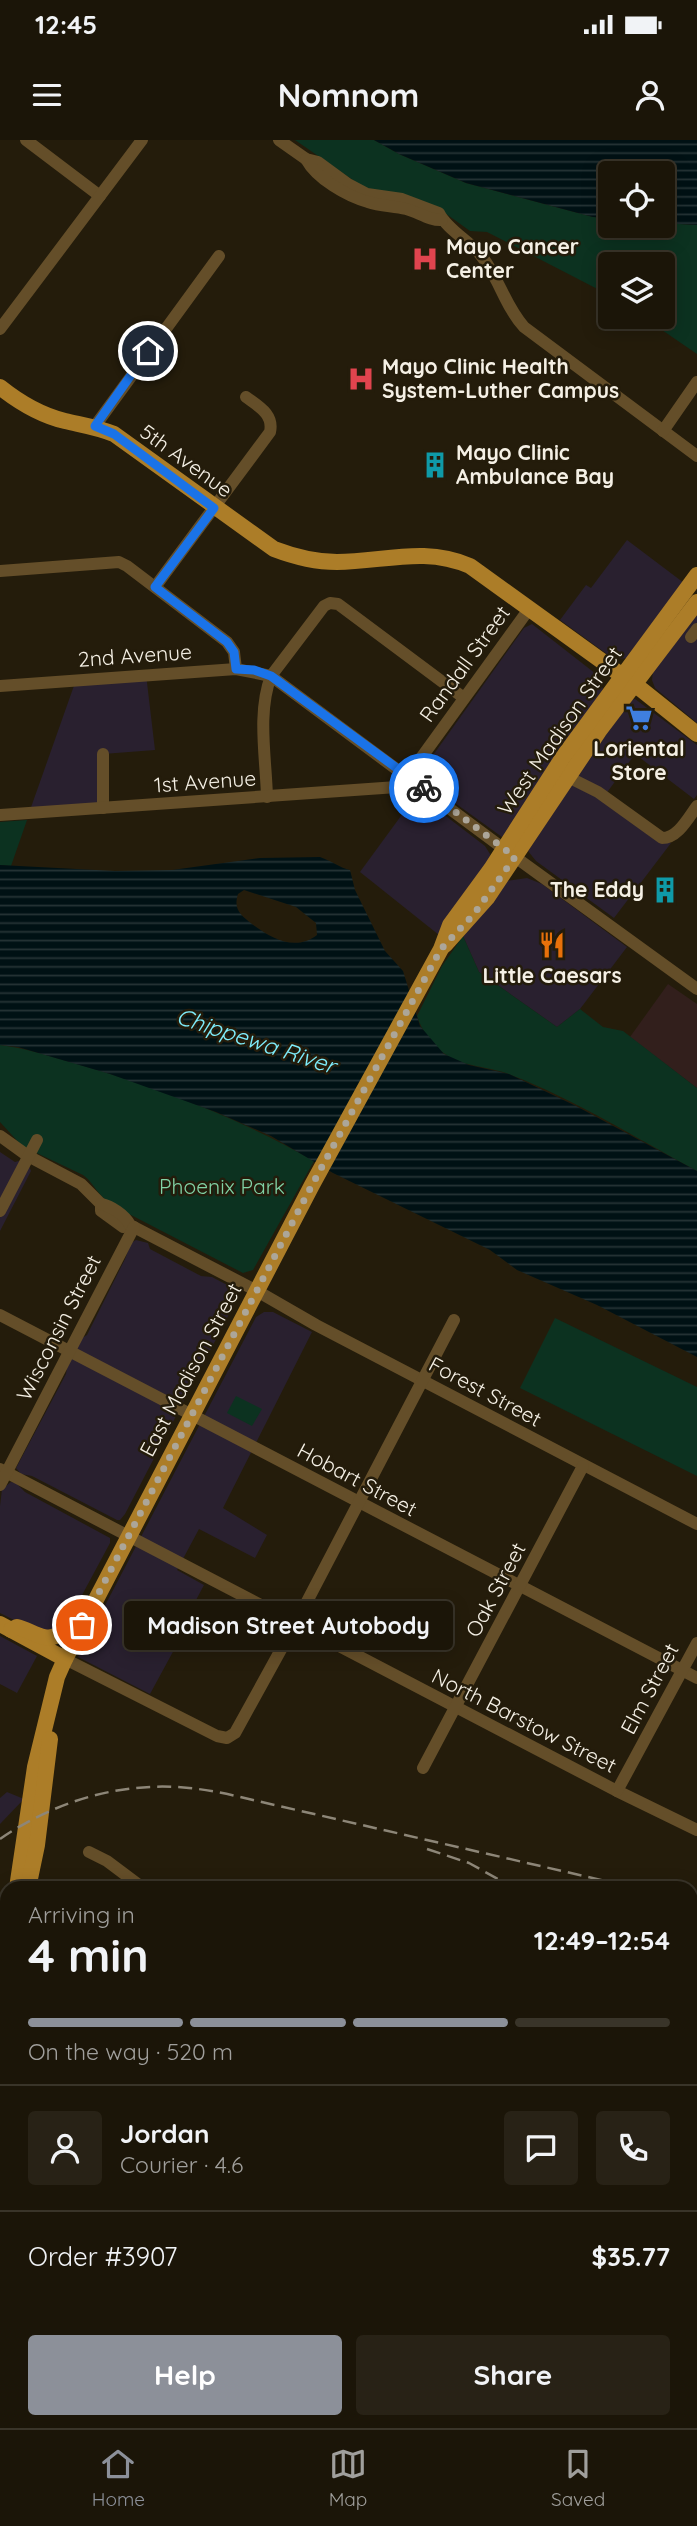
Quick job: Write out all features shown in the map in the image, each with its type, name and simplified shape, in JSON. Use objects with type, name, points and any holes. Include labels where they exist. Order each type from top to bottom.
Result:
[{"type":"main road","name":"5th Avenue","points":[[0,387],[40,413],[66,422],[95,426],[114,434],[274,549],[304,559],[348,561],[412,554],[449,558],[476,569],[697,734]]},
{"type":"main road","name":"West Madison Street","points":[[369,1082],[441,949],[474,914],[509,853],[629,681],[697,575]]},
{"type":"main road","name":"West Madison Street","points":[[629,681],[697,602]]},
{"type":"main road","name":"East Madison Street","points":[[18,1881],[35,1767],[56,1681],[65,1659],[103,1581],[369,1082]]},
{"type":"main road","points":[[6,1627],[17,1627],[45,1637],[61,1633],[103,1581]]},
{"type":"main road","points":[[6,1627],[65,1659]]},
{"type":"main road","name":"East Madison Street","points":[[29,1881],[37,1845],[56,1681]]},
{"type":"street","points":[[26,140],[100,196]]},
{"type":"street","points":[[0,329],[142,140]]},
{"type":"street","points":[[279,140],[306,159],[312,169],[358,198],[406,209],[436,221],[442,220],[457,231],[480,253],[514,316],[524,327],[697,456]]},
{"type":"street","points":[[95,426],[219,256]]},
{"type":"street","points":[[663,431],[697,382]]},
{"type":"street","points":[[155,587],[268,435],[271,421],[266,413],[246,397]]},
{"type":"street","points":[[0,571],[110,561],[127,566],[227,642],[234,652],[236,669]]},
{"type":"street","points":[[267,797],[264,704],[271,676],[319,610],[330,603],[338,604],[464,698]]},
{"type":"street","name":"Randall Street","points":[[408,776],[530,609]]},
{"type":"street","name":"2nd Avenue","points":[[0,686],[236,669],[254,670],[271,676]]},
{"type":"street","points":[[271,676],[697,989]]},
{"type":"street","points":[[103,754],[103,808]]},
{"type":"street","points":[[563,772],[598,792],[666,839],[675,834],[697,806]]},
{"type":"street","name":"1st Avenue","points":[[0,815],[391,789],[401,784],[408,776]]},
{"type":"street","name":"Forest Street","points":[[0,1136],[28,1156],[80,1184],[101,1204],[101,1211],[123,1227],[132,1226],[697,1524]]},
{"type":"street","points":[[0,1211],[37,1140]]},
{"type":"street","name":"Wisconsin Street","points":[[0,1485],[3,1471],[69,1351],[132,1226]]},
{"type":"street","name":"Hobart Street","points":[[0,1315],[697,1678]]},
{"type":"street","points":[[65,1659],[217,1736],[227,1738],[234,1733],[295,1624],[454,1320]]},
{"type":"street","name":"Oak Street","points":[[423,1768],[583,1466]]},
{"type":"street","name":"North Barstow Street","points":[[3,1471],[455,1708],[697,1829]]},
{"type":"street","name":"Elm Street","points":[[617,1791],[697,1643]]},
{"type":"street","points":[[89,1852],[107,1861],[134,1881]]},
{"type":"shaded area","points":[[627,540],[684,583],[627,658],[619,659],[611,657],[560,620],[586,585],[591,588]]},
{"type":"shaded area","points":[[697,611],[697,723],[655,688],[652,680],[653,671]]},
{"type":"shaded area","points":[[532,624],[596,674],[603,689],[502,837],[420,776],[524,628]]},
{"type":"shaded area","points":[[146,674],[155,750],[103,754],[103,808],[29,813],[76,680]]},
{"type":"shaded area","points":[[635,699],[697,745],[697,795],[694,799],[635,754],[603,798],[671,843],[614,918],[536,861],[528,851],[592,754],[631,700]]},
{"type":"shaded area","points":[[417,794],[485,846],[490,854],[490,859],[439,935],[360,872]]},
{"type":"shaded area","points":[[527,878],[542,884],[627,947],[580,1009],[557,1027],[479,972],[463,936],[507,881]]},
{"type":"shaded area","points":[[668,984],[697,1004],[697,1088],[630,1037]]},
{"type":"shaded area","points":[[0,1152],[15,1162],[22,1160],[28,1163],[31,1171],[0,1231]]},
{"type":"shaded area","points":[[136,1240],[148,1243],[150,1249],[201,1276],[212,1277],[233,1288],[238,1297],[125,1514],[117,1520],[32,1476],[21,1474],[16,1468],[82,1338],[87,1335],[131,1243]]},
{"type":"shaded area","points":[[264,1312],[273,1312],[312,1332],[223,1508],[267,1535],[255,1558],[199,1529],[177,1570],[204,1585],[178,1634],[181,1637],[150,1694],[78,1657],[256,1317]]},
{"type":"shaded area","points":[[11,1482],[110,1538],[110,1543],[67,1623],[57,1631],[30,1628],[0,1613],[0,1506],[2,1489]]},
{"type":"shaded area","points":[[0,1636],[37,1656],[17,1693],[0,1684]]},
{"type":"shaded area","points":[[7,1792],[24,1799],[0,1824],[0,1798]]},
{"type":"green space","points":[[295,140],[374,140],[466,183],[598,217],[598,238],[675,238],[675,224],[697,225],[697,354],[661,329],[675,329],[675,252],[598,252],[598,289],[487,232],[470,231],[438,208],[363,187]]},
{"type":"green space","points":[[27,820],[11,866],[0,865],[0,822]]},
{"type":"green space","points":[[463,936],[479,972],[557,1027],[580,1009],[603,1027],[623,1031],[697,1088],[697,1171],[559,1096],[503,1072],[453,1059],[436,1047],[424,1032],[417,1016],[442,966]]},
{"type":"green space","name":"Phoenix Park","points":[[0,1045],[108,1073],[169,1094],[257,1131],[314,1161],[253,1270],[243,1273],[129,1214],[106,1200],[83,1175],[22,1146],[0,1122]]},
{"type":"green space","points":[[555,1318],[697,1387],[697,1476],[520,1388]]},
{"type":"green space","points":[[236,1396],[262,1409],[252,1426],[227,1413]]},
{"type":"water","points":[[374,140],[697,140],[697,225],[675,224],[675,161],[598,161],[598,217],[466,183]]},
{"type":"water","name":"Chippewa River","points":[[320,857],[350,870],[355,890],[385,951],[403,971],[420,1026],[444,1054],[469,1065],[509,1074],[576,1106],[697,1171],[697,1357],[597,1305],[517,1270],[490,1250],[333,1173],[271,1136],[216,1112],[110,1074],[18,1047],[0,1045],[0,865],[115,871],[172,870],[260,858]],"holes":[[[244,890],[296,907],[316,923],[317,935],[309,940],[292,943],[267,934],[244,918],[239,912],[238,894]]]},
{"type":"railway","points":[[0,1839],[43,1814],[90,1797],[139,1788],[189,1788],[237,1796],[606,1881]]},
{"type":"railway","points":[[427,1849],[469,1863],[501,1881]]},
{"type":"way so far","points":[[82,1625],[312,1185],[441,949],[487,898],[515,857],[424,788]]},
{"type":"place","name":"Mayo Cancer Center","points":[[425,259]]},
{"type":"place","name":"Mayo Clinic Health System-Luther Campus","points":[[361,379]]},
{"type":"place","name":"Mayo Clinic Ambulance Bay","points":[[435,465]]},
{"type":"place","name":"Loriental Store","points":[[639,718]]},
{"type":"place","name":"The Eddy","points":[[665,890]]},
{"type":"place","name":"Little Caesars","points":[[552,945]]},
{"type":"place","name":"Madison Street Autobody","points":[[82,1625]]},
{"type":"route","points":[[148,351],[95,426],[114,434],[214,508],[155,587],[227,642],[234,652],[236,669],[254,670],[271,676],[424,788]]}]
